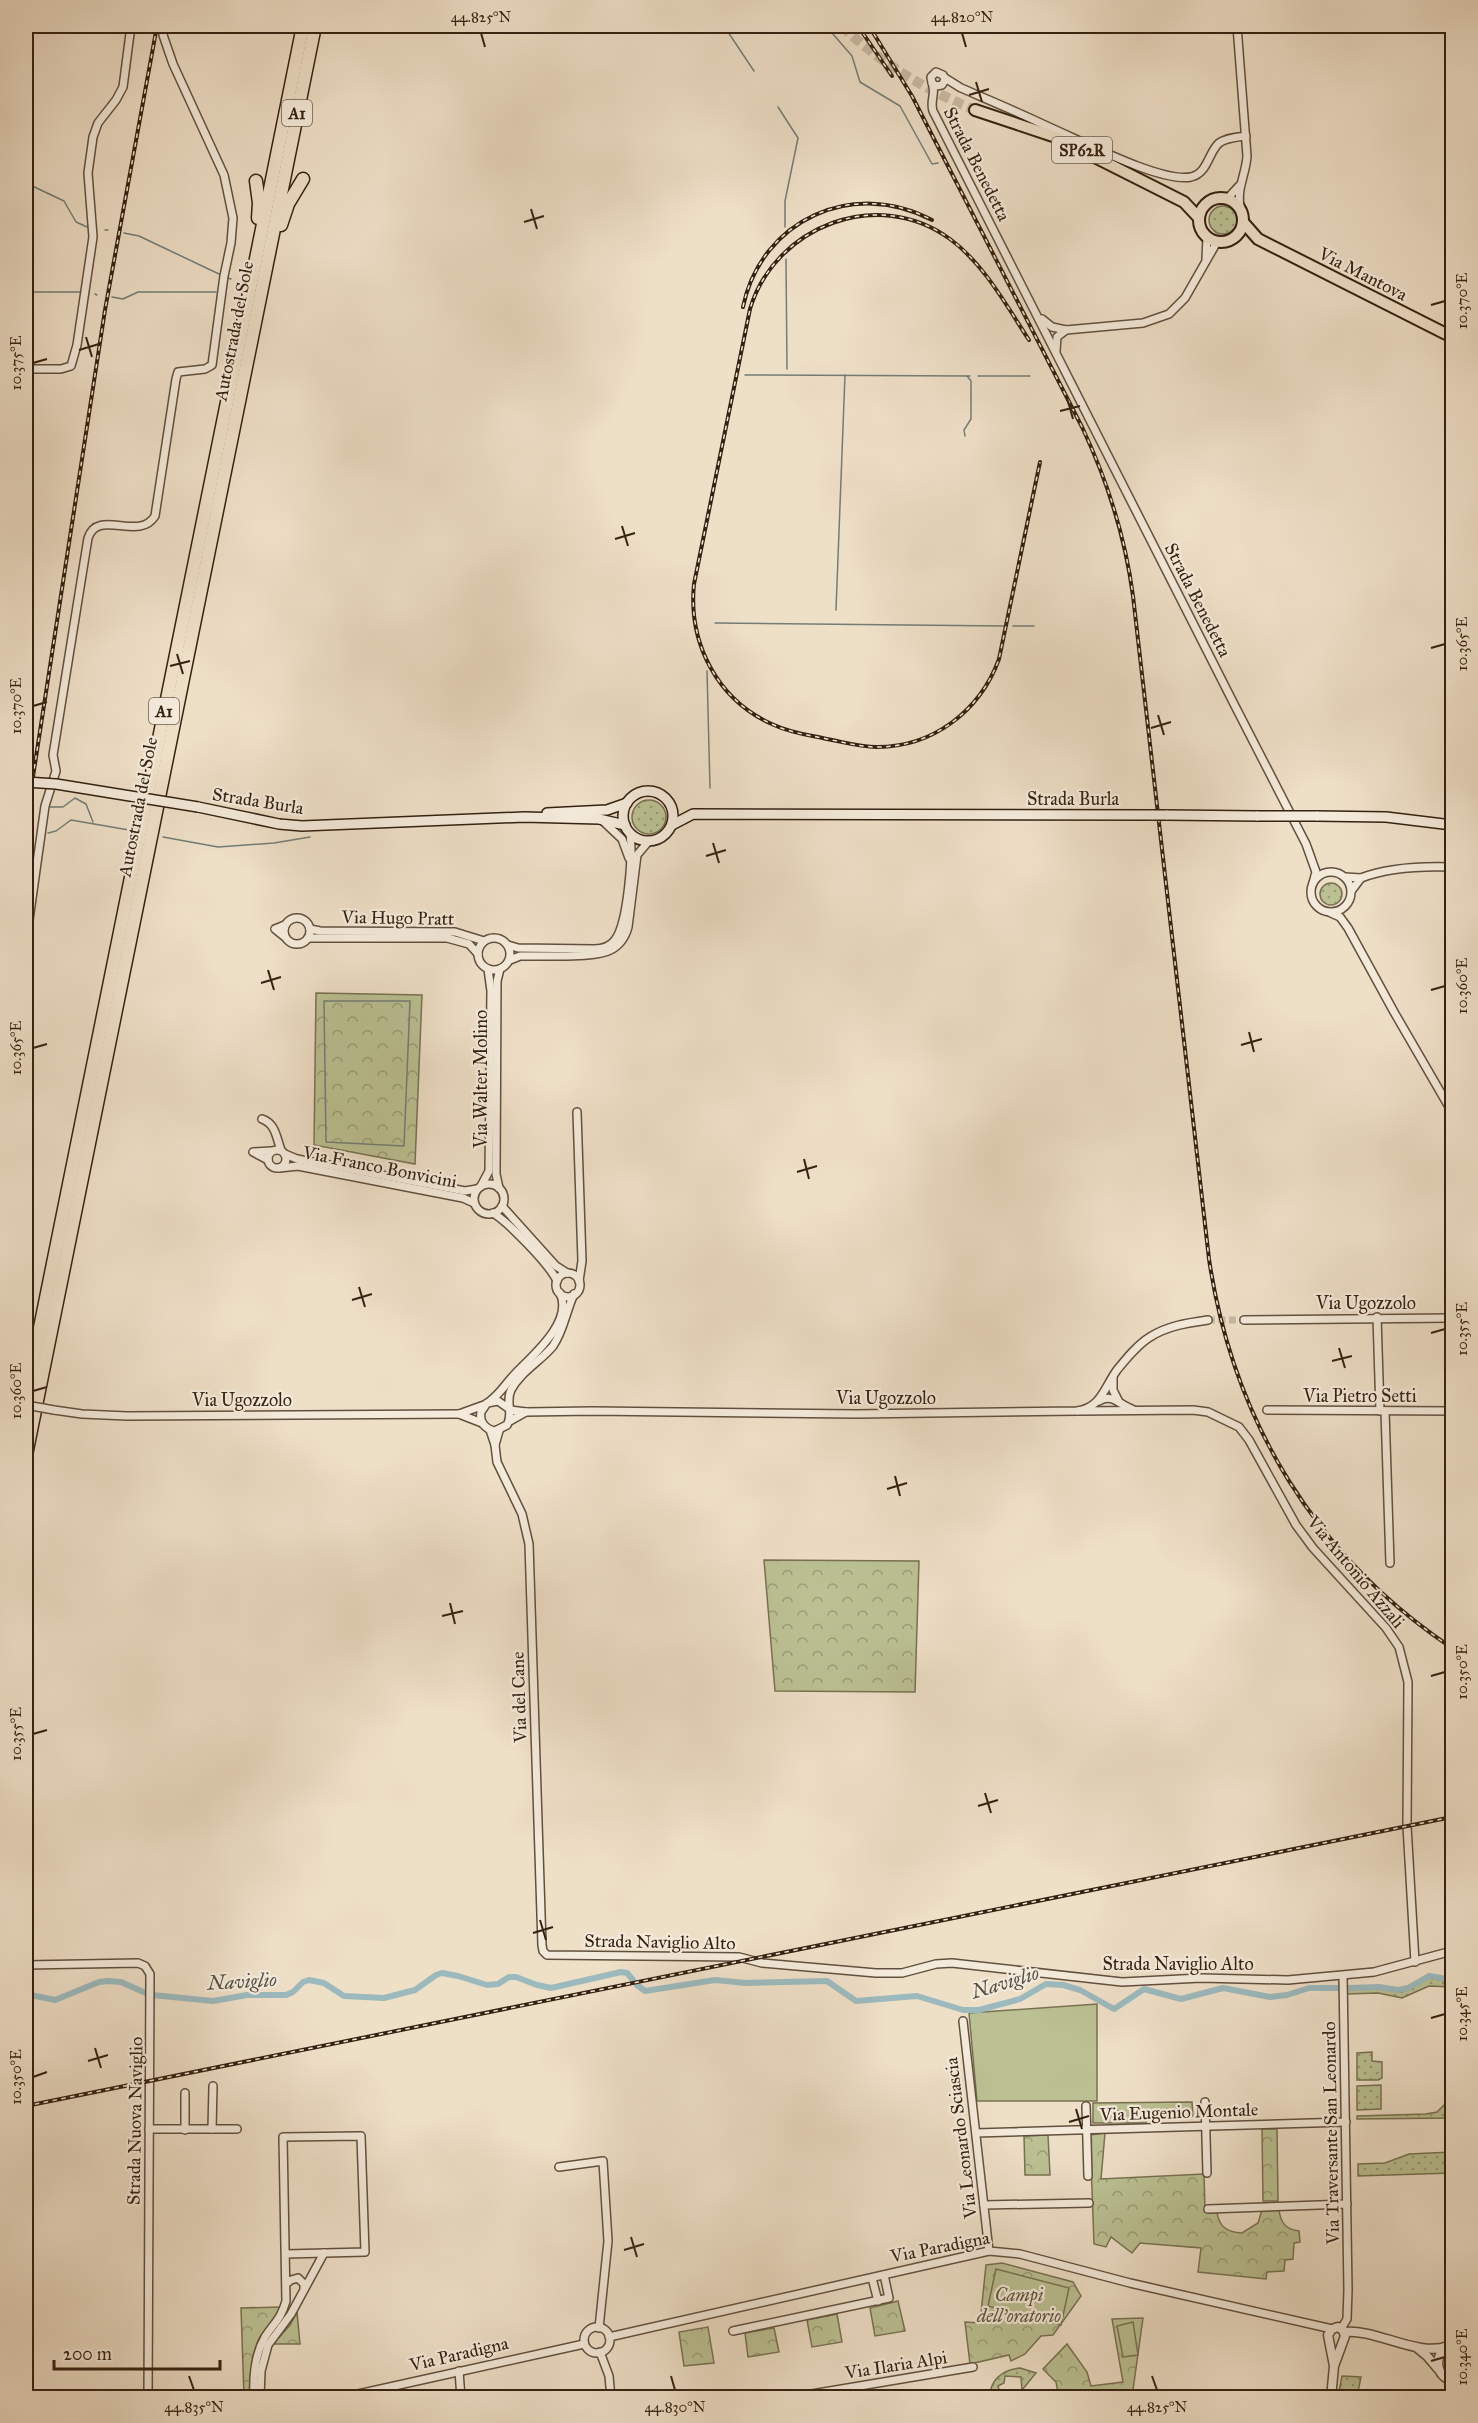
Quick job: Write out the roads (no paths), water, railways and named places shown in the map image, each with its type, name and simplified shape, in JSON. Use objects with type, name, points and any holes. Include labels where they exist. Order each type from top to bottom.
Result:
[{"type":"highway","name":"Autostrada del Sole","points":[[26,1455],[253,299],[303,26]]},
{"type":"highway","name":"Autostrada del Sole","points":[[26,1397],[253,299],[315,26]]},
{"type":"highway","points":[[253,299],[271,276],[282,222],[288,204],[303,179]]},
{"type":"highway","points":[[253,299],[248,274],[259,212],[256,181]]},
{"type":"main road","name":"SP62R","points":[[975,110],[1053,136],[1184,202],[1199,218],[1201,230],[1212,239]]},
{"type":"main road","name":"SP62R","points":[[1184,202],[1207,203],[1215,199],[1227,199]]},
{"type":"main road","points":[[1227,199],[1240,210]]},
{"type":"main road","points":[[1199,218],[1207,203]]},
{"type":"main road","name":"Via Mantova","points":[[1240,210],[1243,222],[1258,239]]},
{"type":"main road","points":[[1234,238],[1242,228],[1243,222]]},
{"type":"main road","name":"Via Mantova","points":[[1212,239],[1229,241],[1234,238],[1247,237],[1258,239],[1452,337]]},
{"type":"main road","name":"Strada Burla","points":[[26,782],[56,784],[198,807],[279,824],[302,826],[524,817],[599,819],[627,830],[642,841],[648,842],[663,837],[672,825],[693,814]]},
{"type":"main road","name":"Strada Burla","points":[[524,817],[553,812],[607,810],[627,803],[640,793],[653,792],[666,799],[671,806],[693,814],[1386,817],[1452,825]]},
{"type":"main road","points":[[627,803],[623,818],[627,830]]},
{"type":"main road","points":[[671,806],[674,818],[672,825]]},
{"type":"street","points":[[26,369],[61,369],[71,366],[77,345],[93,237],[88,173],[93,137],[98,123],[123,87],[131,26]]},
{"type":"street","points":[[26,941],[45,806],[56,771],[53,755],[88,538],[90,532],[102,524],[136,528],[151,523],[178,372],[205,369],[212,365],[224,276],[231,243],[233,218],[224,175],[174,64],[163,34],[165,26]]},
{"type":"street","points":[[1227,199],[1239,186],[1246,168],[1246,136],[1237,26]]},
{"type":"street","name":"Strada Benedetta","points":[[1246,136],[1220,142],[1208,163],[1197,174],[1191,177],[1167,176],[1121,159],[961,88],[937,81],[931,100],[933,111],[1234,704],[1275,780],[1316,872],[1311,892],[1315,904],[1325,912],[1340,917],[1348,928],[1452,1112]]},
{"type":"street","points":[[1239,186],[1240,210]]},
{"type":"street","name":"Strada Benedetta","points":[[1036,313],[1052,327],[1066,330],[1143,323],[1169,314],[1185,298],[1206,259],[1212,239]]},
{"type":"street","name":"Strada Benedetta","points":[[1052,327],[1057,338],[1055,345],[1057,356]]},
{"type":"street","name":"Strada Benedetta","points":[[1044,328],[1050,336],[1057,338]]},
{"type":"street","points":[[1057,338],[1066,330]]},
{"type":"street","points":[[599,819],[613,829],[627,848],[629,873]]},
{"type":"street","points":[[627,830],[632,847],[622,924],[611,944],[604,948],[594,949],[518,948],[496,938],[484,941],[478,954],[481,964],[488,969],[500,969],[510,960],[520,956],[596,955],[616,947],[626,935],[628,927],[637,855],[648,842]]},
{"type":"street","name":"Strada Benedetta","points":[[1311,857],[1320,867],[1345,877],[1361,878],[1396,870],[1452,867]]},
{"type":"street","points":[[1313,883],[1320,875],[1331,872]]},
{"type":"street","points":[[1345,877],[1352,890],[1361,878]]},
{"type":"street","name":"Strada Benedetta","points":[[1348,928],[1346,914],[1352,890]]},
{"type":"street","points":[[1331,913],[1337,912],[1348,904]]},
{"type":"street","points":[[300,918],[310,929],[308,938],[303,943],[289,942],[285,937],[285,925],[292,919],[300,918]]},
{"type":"street","name":"Via Hugo Pratt","points":[[310,929],[455,932],[484,941]]},
{"type":"street","name":"Via Hugo Pratt","points":[[308,938],[447,938],[469,944],[478,954]]},
{"type":"street","points":[[508,945],[511,951],[510,960]]},
{"type":"street","name":"Via Walter Molino","points":[[474,1203],[474,1196],[489,1171],[491,981],[488,969]]},
{"type":"street","name":"Via Walter Molino","points":[[500,969],[497,981],[496,1174],[503,1197],[502,1206]]},
{"type":"street","points":[[510,1421],[509,1396],[514,1384],[555,1343],[574,1294],[579,1288],[582,1261],[577,1112]]},
{"type":"street","points":[[262,1119],[272,1124],[278,1152]]},
{"type":"street","points":[[253,1152],[278,1152],[268,1160],[253,1152]]},
{"type":"street","name":"Via Franco Bonvicini","points":[[278,1152],[297,1159],[459,1190],[479,1187]]},
{"type":"street","name":"Via Franco Bonvicini","points":[[278,1152],[286,1162],[279,1168]]},
{"type":"street","name":"Via Franco Bonvicini","points":[[268,1160],[273,1167],[298,1166],[463,1198],[474,1203]]},
{"type":"street","points":[[479,1187],[492,1185],[499,1188]]},
{"type":"street","points":[[474,1203],[483,1213],[493,1213],[505,1222],[550,1269],[557,1281]]},
{"type":"street","points":[[493,1213],[502,1206],[556,1266],[575,1275],[579,1281]]},
{"type":"street","points":[[482,1424],[480,1416],[487,1403],[500,1394],[512,1377],[548,1340],[562,1307],[560,1293],[556,1286],[557,1281],[561,1275],[577,1268],[582,1261]]},
{"type":"street","points":[[560,1293],[568,1296],[574,1294]]},
{"type":"street","points":[[1377,1317],[1390,1563]]},
{"type":"street","name":"Via Ugozzolo","points":[[1244,1320],[1452,1317]]},
{"type":"street","points":[[1102,1397],[1113,1376],[1149,1337],[1172,1327],[1208,1320]]},
{"type":"street","points":[[1113,1376],[1113,1390],[1119,1402]]},
{"type":"street","points":[[1102,1397],[1111,1398],[1126,1407],[1137,1410]]},
{"type":"street","points":[[1102,1397],[1110,1408],[1119,1412]]},
{"type":"street","name":"Via Ugozzolo","points":[[26,1405],[82,1414],[127,1416],[459,1414],[487,1403],[501,1402],[509,1409],[526,1412],[978,1414],[1078,1411],[1089,1409],[1102,1397]]},
{"type":"street","points":[[1078,1411],[1137,1410]]},
{"type":"street","name":"Via Antonio Azzali","points":[[1137,1410],[1208,1412],[1239,1427],[1249,1440],[1296,1525],[1313,1548],[1386,1628],[1399,1647],[1408,1682],[1407,1826],[1415,1962]]},
{"type":"street","name":"Via Pietro Setti","points":[[1268,1410],[1452,1411]]},
{"type":"street","name":"Via Ugozzolo","points":[[499,1431],[510,1421],[526,1412]]},
{"type":"street","name":"Via Ugozzolo","points":[[459,1414],[490,1430]]},
{"type":"street","points":[[490,1430],[499,1431],[495,1445]]},
{"type":"street","name":"Via del Cane","points":[[490,1430],[497,1462],[522,1514],[529,1544],[544,1954]]},
{"type":"street","name":"Strada Naviglio Alto","points":[[544,1954],[739,1957],[762,1963],[876,1973],[902,1973],[936,1964],[957,1963],[1122,1982],[1206,1978],[1344,1983],[1452,1952]]},
{"type":"street","name":"Strada Nuova Naviglio","points":[[26,1965],[138,1963],[145,1966],[150,1974],[148,2397]]},
{"type":"street","name":"Via Traversante San Leonardo","points":[[1340,2335],[1347,2319],[1348,2290],[1344,1983]]},
{"type":"street","name":"Via Leonardo Sciascia","points":[[963,2021],[988,2251]]},
{"type":"street","points":[[212,2129],[213,2086]]},
{"type":"street","points":[[185,2093],[186,2130]]},
{"type":"street","points":[[1205,2102],[1208,2173]]},
{"type":"street","points":[[1086,2106],[1088,2176]]},
{"type":"street","name":"Via Eugenio Montale","points":[[976,2133],[1346,2122]]},
{"type":"street","points":[[149,2129],[237,2129]]},
{"type":"street","points":[[254,2397],[259,2352],[266,2337],[282,2316],[287,2283],[286,2254],[283,2137],[361,2136],[365,2252],[286,2254]]},
{"type":"street","points":[[559,2167],[603,2162],[608,2241],[599,2328]]},
{"type":"street","points":[[984,2205],[1089,2203]]},
{"type":"street","points":[[1208,2209],[1347,2204]]},
{"type":"street","name":"Via Paradigna","points":[[609,2337],[988,2251],[1020,2254],[1130,2283],[1313,2323],[1340,2335],[1364,2334]]},
{"type":"street","points":[[260,2397],[261,2371],[267,2347],[290,2317],[324,2253]]},
{"type":"street","points":[[733,2331],[889,2298],[884,2275]]},
{"type":"street","points":[[287,2283],[298,2278],[304,2284],[304,2289]]},
{"type":"street","points":[[872,2278],[878,2301]]},
{"type":"street","name":"Via Traversante San Leonardo","points":[[1348,2290],[1350,2323]]},
{"type":"street","points":[[1313,2323],[1328,2340],[1334,2366]]},
{"type":"street","points":[[1328,2340],[1340,2335],[1350,2323]]},
{"type":"street","name":"Via Paradigna","points":[[1350,2323],[1354,2330],[1364,2334],[1416,2347],[1438,2349],[1450,2345]]},
{"type":"street","points":[[599,2328],[604,2330],[609,2337],[607,2347],[600,2352],[593,2352],[584,2344],[584,2336],[588,2331],[599,2328]]},
{"type":"street","points":[[1330,2397],[1340,2335]]},
{"type":"street","name":"Via Paradigna","points":[[1328,2340],[1333,2344],[1340,2335]]},
{"type":"street","name":"Via Paradigna","points":[[340,2397],[584,2344]]},
{"type":"street","name":"Via Paradigna","points":[[1440,2372],[1438,2358],[1450,2345]]},
{"type":"street","points":[[1416,2347],[1452,2381]]},
{"type":"street","points":[[600,2352],[609,2376],[611,2397]]},
{"type":"street","name":"Via Ilaria Alpi","points":[[788,2397],[973,2367]]},
{"type":"street","points":[[459,2371],[461,2397]]},
{"type":"waterway","points":[[724,26],[754,71]]},
{"type":"waterway","points":[[826,26],[852,56],[860,82],[900,106],[932,164],[938,163]]},
{"type":"waterway","points":[[778,107],[798,138],[785,201],[785,227]]},
{"type":"waterway","points":[[26,183],[64,201],[76,222],[87,227]]},
{"type":"waterway","points":[[124,233],[139,236],[219,274]]},
{"type":"waterway","points":[[786,259],[787,369]]},
{"type":"waterway","points":[[26,292],[80,292]]},
{"type":"waterway","points":[[112,297],[123,299],[138,292],[216,292]]},
{"type":"waterway","points":[[745,375],[970,376]]},
{"type":"waterway","points":[[836,610],[845,375]]},
{"type":"waterway","points":[[965,436],[964,430],[971,419],[971,381],[967,376]]},
{"type":"waterway","points":[[978,376],[1030,376]]},
{"type":"waterway","points":[[715,623],[1005,626]]},
{"type":"waterway","points":[[1013,626],[1034,626]]},
{"type":"waterway","points":[[707,671],[710,788]]},
{"type":"waterway","points":[[50,807],[63,807],[75,798],[86,804],[93,822]]},
{"type":"waterway","points":[[48,833],[56,831],[71,820],[129,830]]},
{"type":"waterway","points":[[163,837],[218,847],[274,843],[310,837]]},
{"type":"waterway","points":[[324,1001],[410,1001],[404,1146],[326,1142],[324,1001]]},
{"type":"waterway","name":"Naviglio","points":[[152,1995],[213,2001],[247,1995],[286,1995],[309,1980],[324,1983],[344,1996],[384,1998],[415,1990],[442,1973],[487,1985],[498,1984],[509,1977],[516,1977],[551,1988],[621,1972],[627,1973],[633,1980]]},
{"type":"waterway","name":"Naviglio","points":[[1347,1988],[1379,1987],[1398,1990],[1408,1988],[1429,1976],[1452,1980]]},
{"type":"waterway","name":"Naviglio","points":[[637,1985],[645,1991],[715,1980],[746,1983],[827,1981],[856,2001],[917,1996],[963,2010],[979,2010],[1020,1999],[1046,1984],[1063,1985],[1080,1990],[1114,2009],[1144,1989],[1181,1999],[1223,1988],[1270,1997],[1287,1995],[1309,1988],[1341,1988]]},
{"type":"waterway","name":"Naviglio","points":[[26,1994],[55,2000],[99,1982],[108,1981],[121,1982],[148,1994]]},
{"type":"tunnel","points":[[842,26],[888,64],[939,94],[975,110]]},
{"type":"tunnel","points":[[1208,1320],[1244,1320]]},
{"type":"railway","points":[[26,822],[105,310],[157,26]]},
{"type":"railway","points":[[858,26],[892,76]]},
{"type":"railway","points":[[869,26],[912,96],[1082,427],[1100,468],[1120,531],[1133,596],[1209,1259],[1221,1318],[1238,1375],[1261,1429],[1288,1480],[1322,1528],[1360,1572],[1403,1612],[1452,1648]]},
{"type":"railway","points":[[743,307],[753,277],[769,251],[790,230],[815,215],[842,206],[872,204],[902,208],[932,220]]},
{"type":"railway","points":[[1029,340],[994,286],[973,260],[950,239],[922,223],[892,216],[862,216],[832,223],[805,236],[782,256],[763,280],[750,309],[694,584],[693,606],[696,628],[702,649],[722,686],[754,715],[780,728],[858,745],[877,747],[917,741],[952,722],[980,695],[999,659],[1040,462]]},
{"type":"railway","points":[[26,2106],[1452,1817]]},
{"type":"park label","name":"Campi dell'oratorio","points":[[1019,2305]]}]
